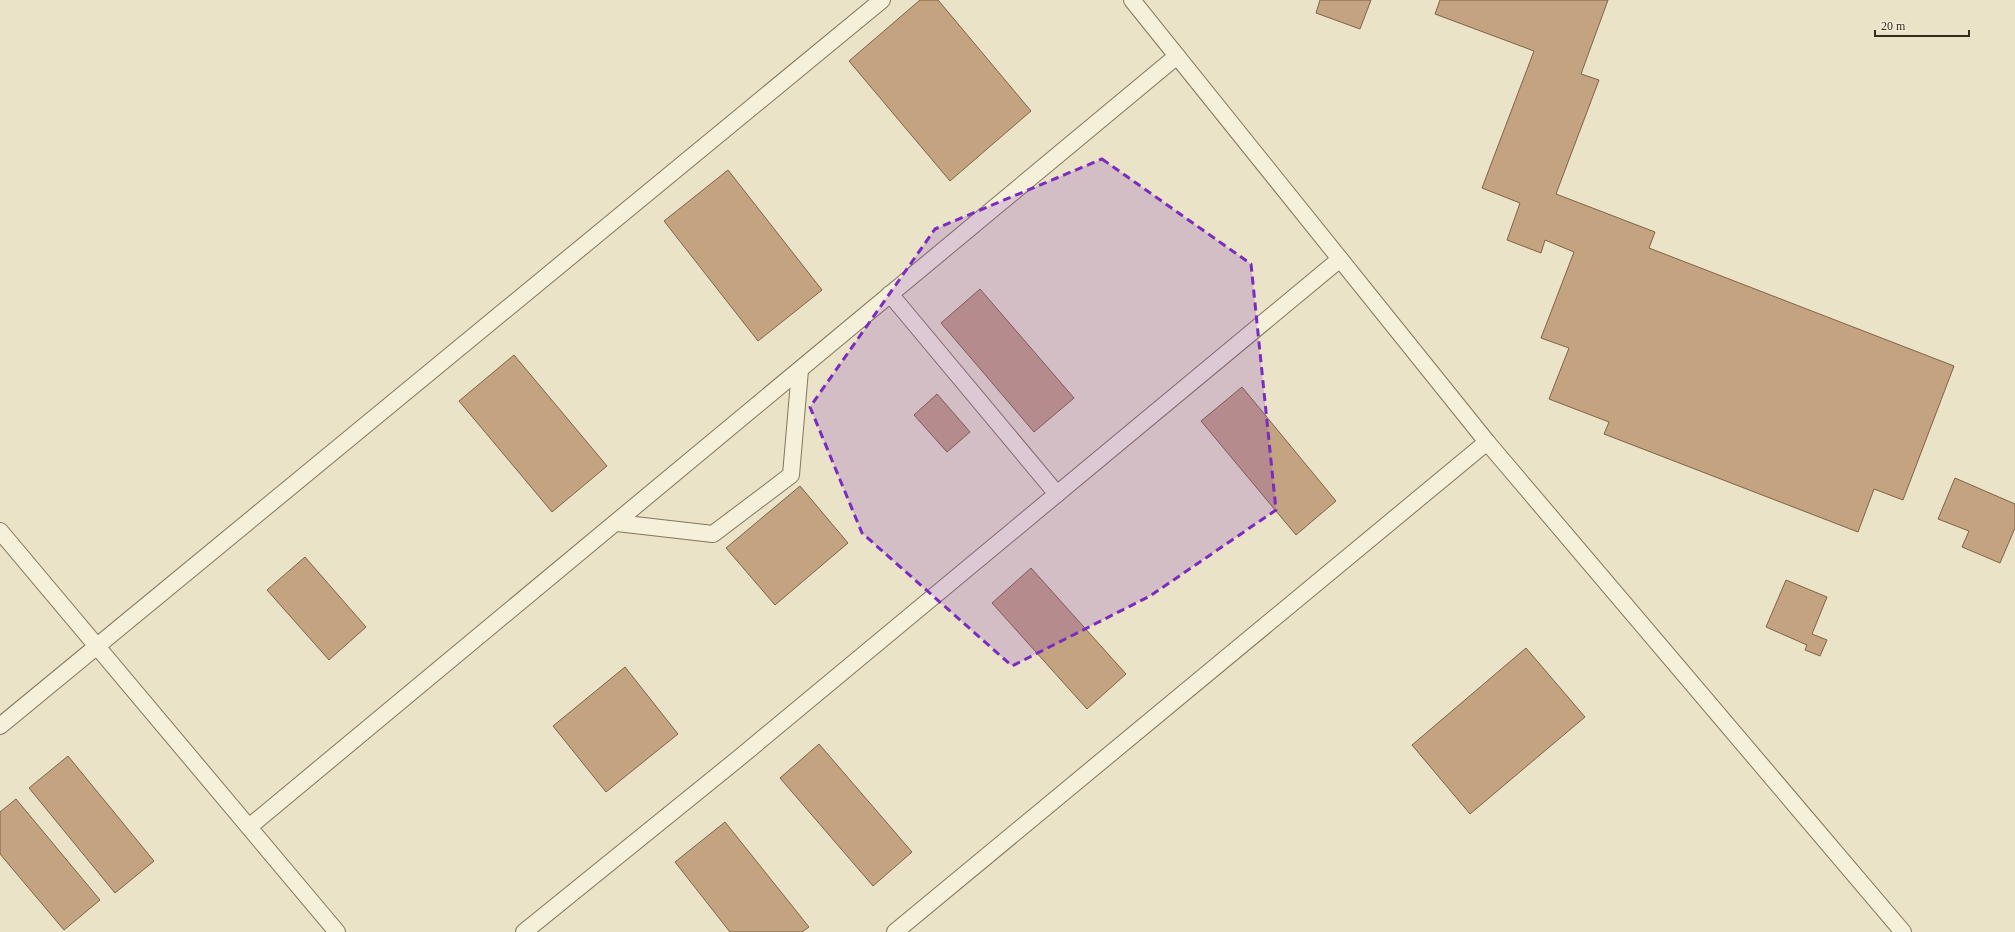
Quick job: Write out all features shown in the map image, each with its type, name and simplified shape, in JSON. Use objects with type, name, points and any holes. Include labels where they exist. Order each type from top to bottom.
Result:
[{"type":"lane","points":[[0,726],[562,261],[882,0]]},
{"type":"lane","points":[[1132,0],[1487,442],[1903,932]]},
{"type":"lane","points":[[249,826],[617,523],[1177,56]]},
{"type":"lane","points":[[524,932],[739,758],[1340,259]]},
{"type":"lane","points":[[890,294],[1057,494]]},
{"type":"lane","points":[[617,523],[713,534],[792,475],[800,370]]},
{"type":"lane","points":[[895,932],[1487,442]]},
{"type":"lane","points":[[0,531],[337,932]]},
{"type":"highlighted area","points":[[1102,159],[1251,264],[1276,510],[1150,596],[1012,666],[862,533],[810,407],[935,229]]},
{"type":"building","points":[[920,0],[938,0],[1031,111],[950,181],[849,61]]},
{"type":"building","points":[[1320,0],[1371,0],[1360,29],[1316,13]]},
{"type":"building","points":[[1440,0],[1608,0],[1581,74],[1599,80],[1556,194],[1655,232],[1649,248],[1954,366],[1903,500],[1874,489],[1858,532],[1604,434],[1609,422],[1549,399],[1569,348],[1541,338],[1574,252],[1545,240],[1541,253],[1507,240],[1520,203],[1482,188],[1534,51],[1435,14]]},
{"type":"building","points":[[728,170],[822,290],[758,341],[664,221]]},
{"type":"building","points":[[980,289],[1074,398],[1034,432],[941,323]]},
{"type":"building","points":[[514,355],[607,466],[552,512],[459,401]]},
{"type":"building","points":[[1242,387],[1336,501],[1296,535],[1201,421]]},
{"type":"building","points":[[937,394],[970,432],[947,452],[914,415]]},
{"type":"building","points":[[1955,478],[2015,504],[2015,528],[2000,563],[1962,547],[1969,531],[1938,519]]},
{"type":"building","points":[[800,486],[848,543],[775,605],[726,548]]},
{"type":"building","points":[[305,557],[366,627],[329,660],[267,590]]},
{"type":"building","points":[[1031,568],[1126,674],[1087,709],[992,603]]},
{"type":"building","points":[[1786,580],[1827,597],[1812,634],[1827,640],[1820,656],[1805,650],[1807,645],[1766,627]]},
{"type":"building","points":[[1526,648],[1585,717],[1470,814],[1412,745]]},
{"type":"building","points":[[625,667],[678,734],[606,792],[553,726]]},
{"type":"building","points":[[819,744],[912,852],[873,886],[780,778]]},
{"type":"building","points":[[68,756],[154,861],[115,893],[29,788]]},
{"type":"building","points":[[16,799],[100,900],[64,930],[0,854],[0,812]]},
{"type":"building","points":[[725,822],[809,927],[802,932],[730,932],[675,862]]}]
